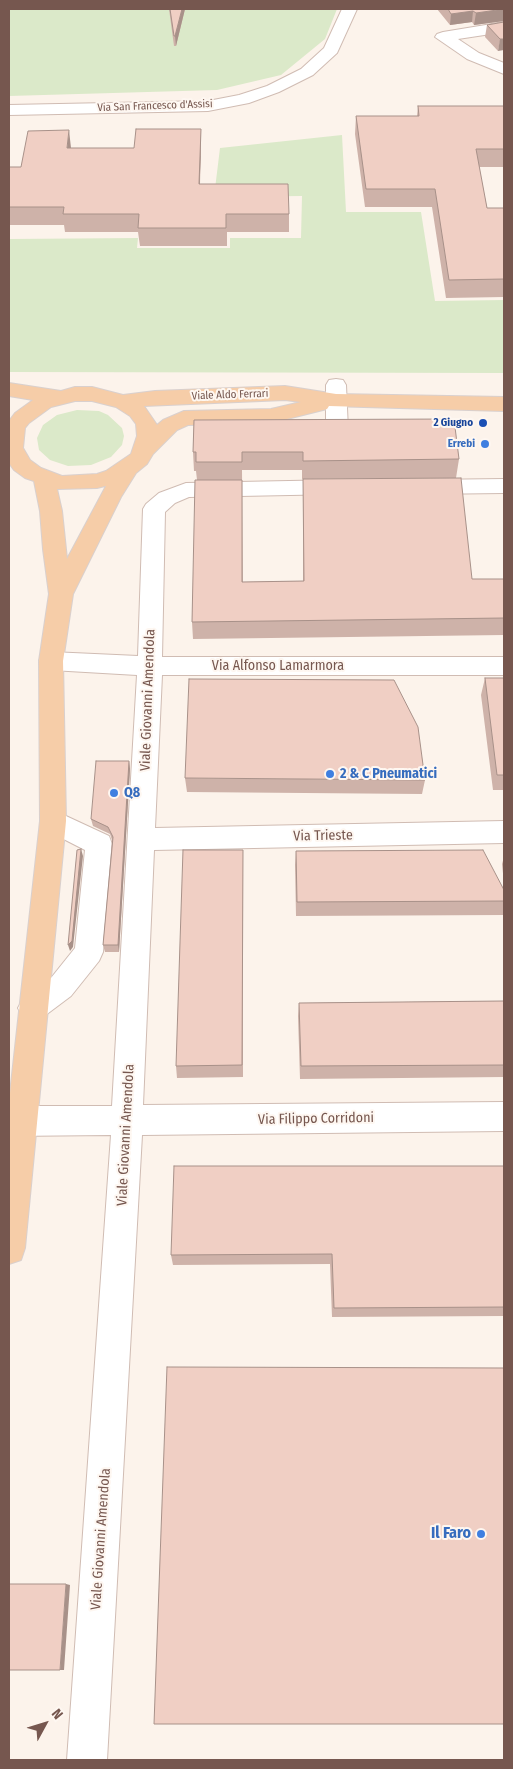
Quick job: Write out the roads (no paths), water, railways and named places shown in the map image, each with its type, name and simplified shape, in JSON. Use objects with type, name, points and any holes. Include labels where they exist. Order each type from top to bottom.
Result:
[{"type":"main road","points":[[9,390],[58,398],[92,394],[124,402],[137,411],[146,423],[148,436],[145,449],[139,459],[114,476],[97,481],[61,483],[44,478],[22,465],[10,446],[15,427],[32,409],[58,398]]},
{"type":"main road","name":"Viale Aldo Ferrari","points":[[145,449],[170,425],[184,418],[271,416],[336,393]]},
{"type":"main road","name":"Viale Aldo Ferrari","points":[[124,402],[155,398],[336,393],[504,404]]},
{"type":"main road","points":[[61,594],[93,528],[128,468]]},
{"type":"main road","points":[[9,1248],[16,1121],[33,1008],[53,821],[51,661],[61,594],[54,549],[51,511],[44,478]]},
{"type":"street","name":"Via San Francesco d'Assisi","points":[[9,110],[208,106],[243,99],[273,89],[307,72],[331,50],[349,9]]},
{"type":"street","points":[[504,28],[443,37],[473,56],[504,69]]},
{"type":"street","points":[[336,393],[337,430]]},
{"type":"street","points":[[406,487],[504,486]]},
{"type":"street","name":"Viale Giovanni Amendola","points":[[88,1760],[127,1121],[142,839],[150,666],[154,509],[167,498],[186,490],[357,487]]},
{"type":"street","name":"Via Alfonso Lamarmora","points":[[51,661],[150,666],[504,666]]},
{"type":"street","points":[[33,1008],[61,988],[89,952],[99,844],[53,821]]},
{"type":"street","name":"Via Trieste","points":[[142,839],[504,832]]},
{"type":"street","name":"Via Filippo Corridoni","points":[[16,1121],[504,1117]]},
{"type":"place","name":"2 Giugno","points":[[483,423]]},
{"type":"place","name":"Errebi","points":[[485,444]]},
{"type":"place","name":"2 & C Pneumatici","points":[[330,774]]},
{"type":"place","name":"Q8","points":[[114,793]]},
{"type":"place","name":"Il Faro","points":[[481,1534]]}]
